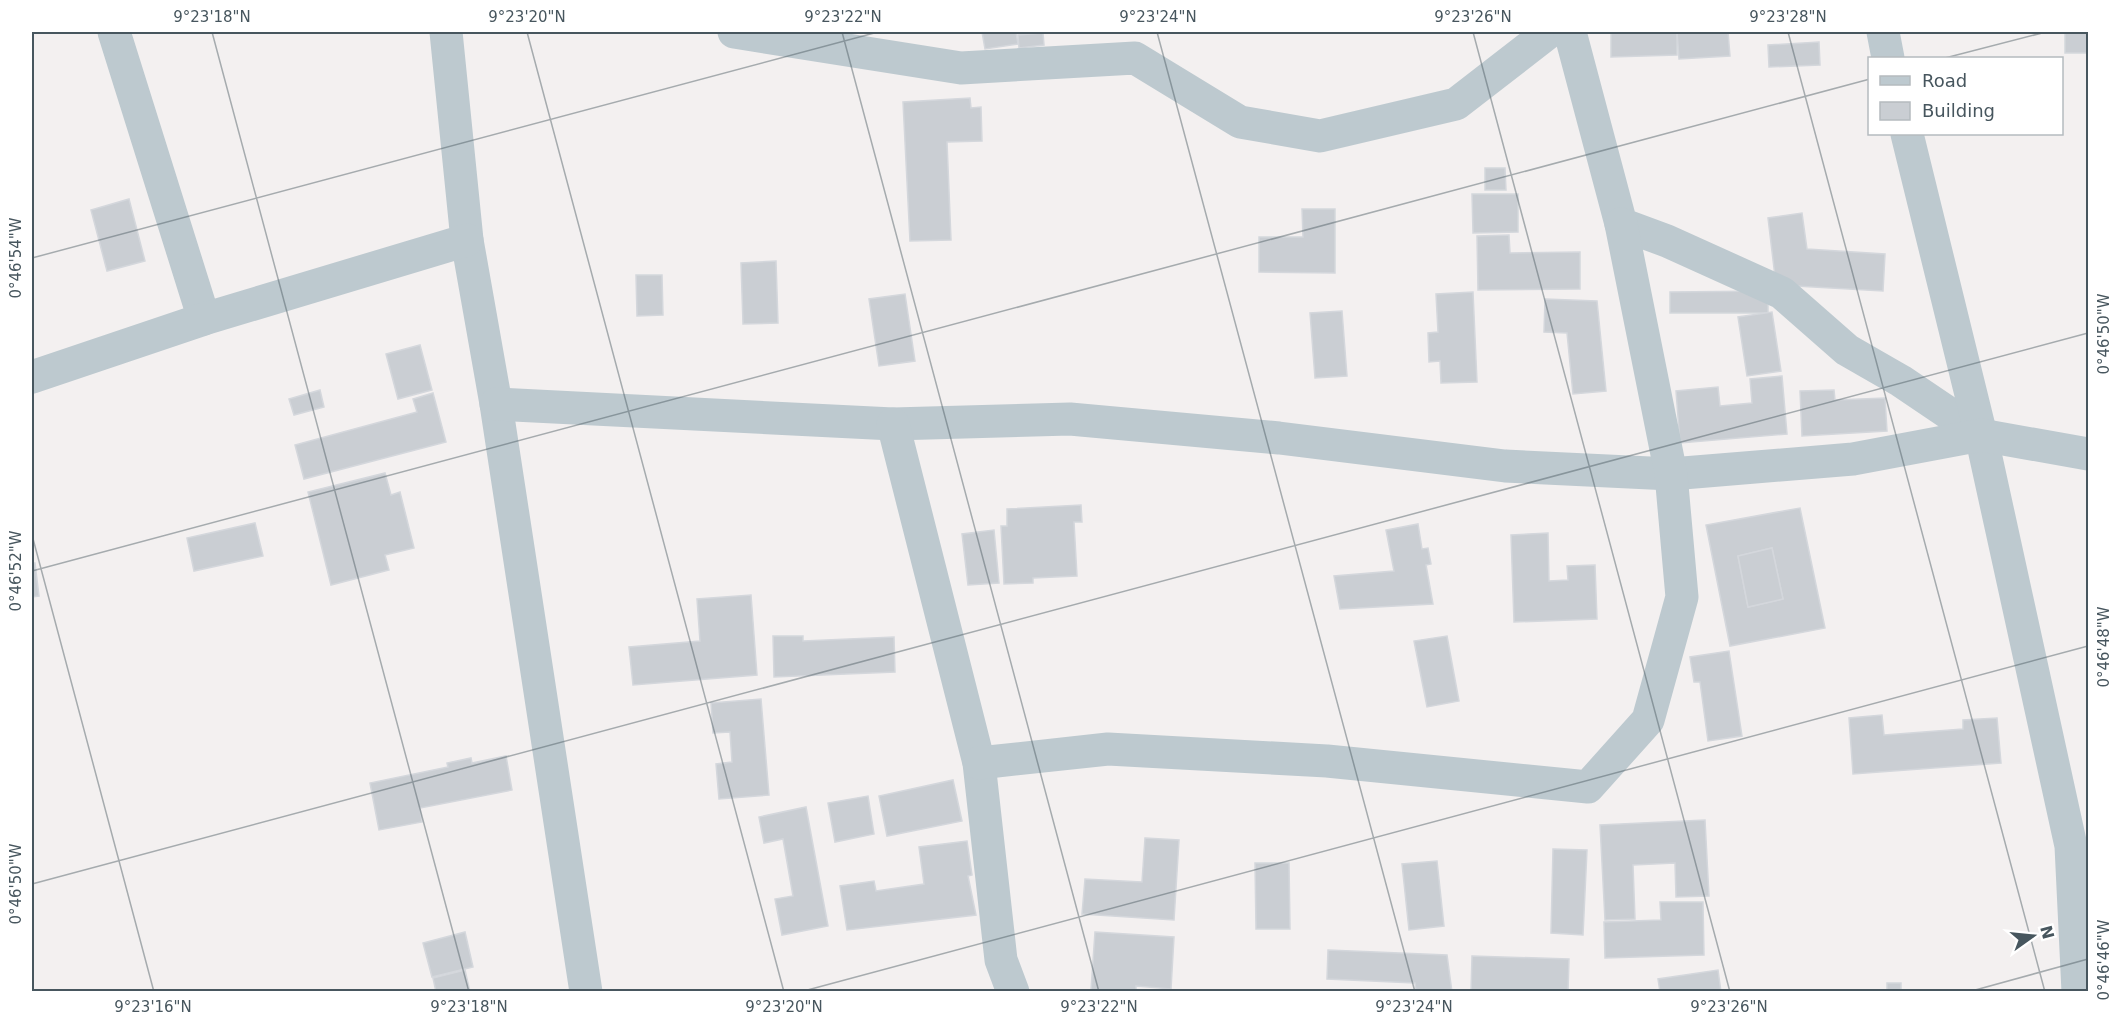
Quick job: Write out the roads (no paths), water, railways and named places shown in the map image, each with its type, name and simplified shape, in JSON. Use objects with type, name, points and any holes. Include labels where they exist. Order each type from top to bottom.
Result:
[{"type":"street","points":[[114,32],[204,319]]},
{"type":"street","points":[[446,32],[467,240],[496,404],[586,992]]},
{"type":"street","points":[[734,32],[961,68],[1135,57],[1240,122],[1320,136],[1456,104],[1549,32]]},
{"type":"street","points":[[980,763],[1108,749],[1327,761],[1588,787],[1648,720],[1682,597],[1671,474],[1621,224],[1570,32]]},
{"type":"street","points":[[1883,32],[1888,57]]},
{"type":"street","points":[[1907,135],[1982,435],[2071,846],[2078,992]]},
{"type":"street","points":[[1621,224],[1667,241],[1782,293],[1847,350],[1901,381],[1982,435]]},
{"type":"street","points":[[32,377],[204,319],[467,240]]},
{"type":"street","points":[[496,404],[893,424],[1070,419],[1279,438],[1505,466],[1671,474],[1853,459],[1982,435],[2088,454]]},
{"type":"street","points":[[893,424],[980,763],[1000,960],[1013,992]]}]
